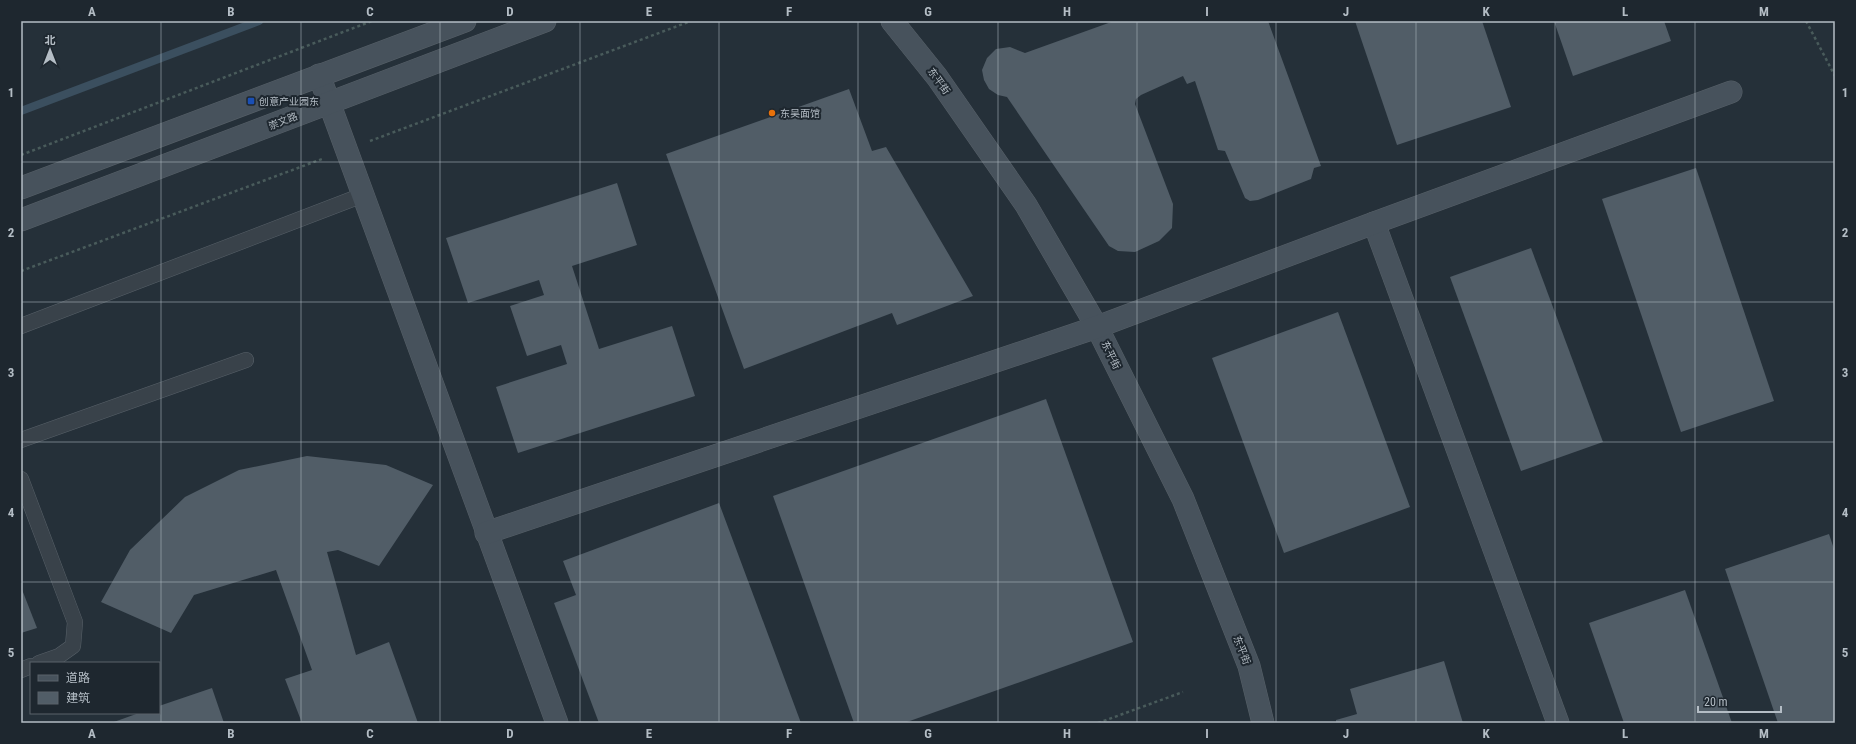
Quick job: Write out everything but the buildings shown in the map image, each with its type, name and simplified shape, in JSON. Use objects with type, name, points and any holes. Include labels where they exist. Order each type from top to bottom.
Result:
[{"type":"street","points":[[21,188],[465,21]]},
{"type":"street","name":"崇文路","points":[[21,220],[545,21]]},
{"type":"street","name":"东平街","points":[[892,21],[937,77],[1026,205],[1098,327],[1183,499],[1249,666],[1263,723]]},
{"type":"street","points":[[320,76],[486,533],[557,723]]},
{"type":"street","points":[[486,533],[1098,327],[1374,223],[1731,92]]},
{"type":"street","points":[[1374,223],[1558,723]]},
{"type":"lane","points":[[21,326],[363,195]]},
{"type":"lane","points":[[21,440],[246,360]]},
{"type":"lane","points":[[21,479],[75,622],[74,646],[59,656],[42,662]]},
{"type":"path","points":[[21,155],[372,21]]},
{"type":"path","points":[[1806,21],[1835,76]]},
{"type":"path","points":[[1098,723],[1183,692]]},
{"type":"waterway","points":[[21,111],[259,21]]},
{"type":"place","name":"创意产业园东","points":[[251,101]]},
{"type":"place","name":"东吴面馆","points":[[772,113]]}]
